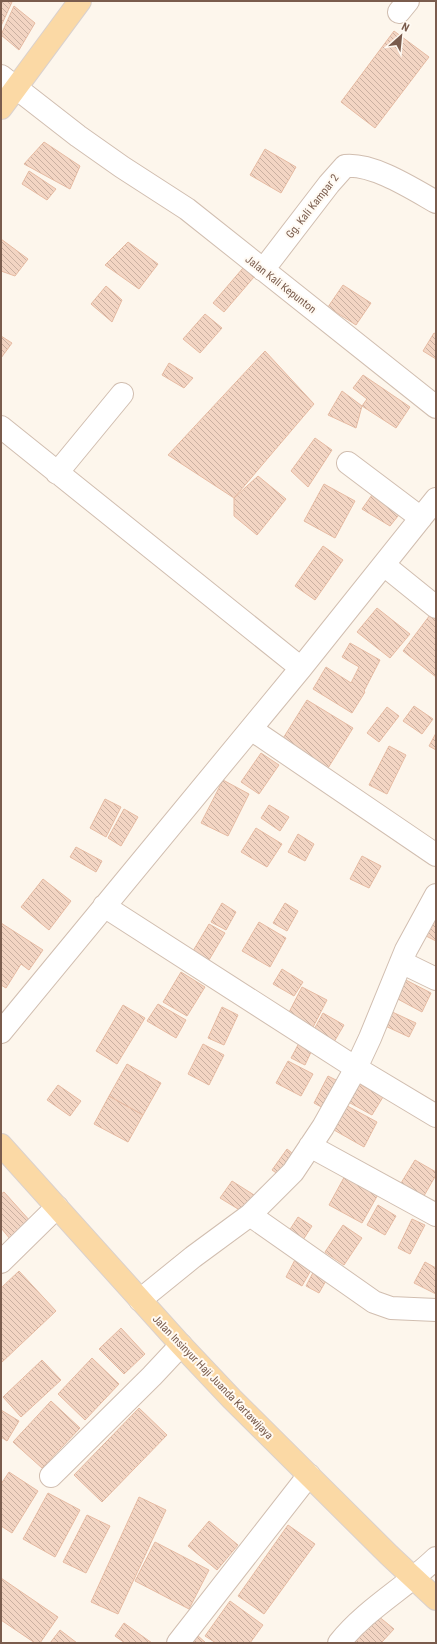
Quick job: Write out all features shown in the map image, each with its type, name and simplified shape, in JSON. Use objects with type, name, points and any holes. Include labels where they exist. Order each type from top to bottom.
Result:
[{"type":"main road","points":[[1,108],[8,82],[80,1]]},
{"type":"main road","name":"Jalan Insinyur Haji Juanda Kartawijaya","points":[[1,1145],[140,1300],[232,1399],[436,1599]]},
{"type":"street","name":"Jalan Kali Kepunton","points":[[8,82],[122,167],[186,209],[436,407]]},
{"type":"street","name":"Gg. Kali Kampar 2","points":[[263,270],[329,184],[345,166],[353,165],[383,174],[434,197]]},
{"type":"street","points":[[58,473],[122,394]]},
{"type":"street","points":[[1,427],[301,668]]},
{"type":"street","points":[[348,463],[421,518]]},
{"type":"street","points":[[4,1023],[104,906],[251,729],[436,499]]},
{"type":"street","points":[[384,565],[436,607]]},
{"type":"street","points":[[251,729],[436,855]]},
{"type":"street","points":[[140,1300],[193,1257],[250,1216],[293,1172],[323,1127],[356,1068],[406,950],[436,895]]},
{"type":"street","points":[[104,906],[356,1068],[436,1116]]},
{"type":"street","points":[[401,962],[436,979]]},
{"type":"street","points":[[310,1146],[436,1215]]},
{"type":"street","points":[[1,1262],[57,1207]]},
{"type":"street","points":[[250,1216],[374,1302],[391,1308],[436,1310]]},
{"type":"street","points":[[51,1476],[152,1376],[181,1345]]},
{"type":"street","points":[[178,1643],[309,1475]]},
{"type":"street","points":[[339,1643],[373,1608],[414,1578],[436,1558]]},
{"type":"building","points":[[1,1],[12,2],[1,26]]},
{"type":"building","points":[[14,6],[35,23],[19,50],[1,35]]},
{"type":"building","points":[[394,31],[429,57],[375,128],[341,102]]},
{"type":"building","points":[[44,142],[80,166],[70,189],[24,164]]},
{"type":"building","points":[[265,149],[296,167],[281,193],[250,175]]},
{"type":"building","points":[[29,171],[56,189],[47,200],[22,184]]},
{"type":"building","points":[[1,239],[28,259],[15,276],[1,271]]},
{"type":"building","points":[[128,242],[158,264],[139,289],[105,265]]},
{"type":"building","points":[[243,268],[254,277],[224,312],[213,303]]},
{"type":"building","points":[[343,285],[371,303],[356,325],[328,307]]},
{"type":"building","points":[[106,286],[122,300],[112,322],[91,304]]},
{"type":"building","points":[[205,314],[222,328],[200,353],[183,339]]},
{"type":"building","points":[[434,333],[436,334],[436,359],[423,351]]},
{"type":"building","points":[[1,336],[12,343],[1,358]]},
{"type":"building","points":[[265,351],[314,404],[234,498],[168,455]]},
{"type":"building","points":[[169,363],[193,378],[184,388],[162,375]]},
{"type":"building","points":[[363,375],[410,407],[396,428],[362,406],[367,399],[353,388]]},
{"type":"building","points":[[342,391],[362,406],[356,428],[328,415]]},
{"type":"building","points":[[315,438],[332,450],[308,487],[291,471]]},
{"type":"building","points":[[258,476],[286,499],[257,535],[234,516],[234,498]]},
{"type":"building","points":[[324,484],[355,501],[335,538],[304,521]]},
{"type":"building","points":[[374,492],[402,511],[390,526],[362,509]]},
{"type":"building","points":[[323,546],[343,560],[315,600],[295,586]]},
{"type":"building","points":[[377,608],[410,634],[390,658],[357,632]]},
{"type":"building","points":[[430,615],[436,620],[436,677],[403,651]]},
{"type":"building","points":[[350,643],[380,660],[364,691],[365,692],[352,713],[313,689],[326,667],[351,683],[359,667],[342,657]]},
{"type":"building","points":[[307,700],[353,728],[328,768],[282,740]]},
{"type":"building","points":[[414,706],[433,719],[422,734],[403,721]]},
{"type":"building","points":[[387,707],[399,716],[379,742],[367,733]]},
{"type":"building","points":[[436,733],[436,750],[429,746]]},
{"type":"building","points":[[389,746],[406,755],[387,794],[369,785]]},
{"type":"building","points":[[261,753],[279,765],[259,794],[241,782]]},
{"type":"building","points":[[223,780],[249,794],[228,836],[201,823]]},
{"type":"building","points":[[105,799],[121,807],[106,837],[90,828]]},
{"type":"building","points":[[269,805],[289,817],[280,831],[261,818]]},
{"type":"building","points":[[124,809],[138,817],[121,846],[108,838]]},
{"type":"building","points":[[256,828],[282,844],[267,867],[241,852]]},
{"type":"building","points":[[298,834],[314,844],[305,861],[288,852]]},
{"type":"building","points":[[76,847],[102,861],[96,872],[70,857]]},
{"type":"building","points":[[362,856],[381,866],[369,888],[350,879]]},
{"type":"building","points":[[43,879],[71,901],[49,930],[21,907]]},
{"type":"building","points":[[222,903],[236,912],[226,930],[211,922]]},
{"type":"building","points":[[285,903],[298,911],[287,931],[273,923]]},
{"type":"building","points":[[436,917],[436,941],[426,936]]},
{"type":"building","points":[[259,922],[286,938],[270,967],[242,951]]},
{"type":"building","points":[[1,923],[43,950],[29,970],[21,964],[6,988],[1,985]]},
{"type":"building","points":[[209,924],[225,933],[206,965],[190,956]]},
{"type":"building","points":[[282,969],[303,982],[294,996],[273,984]]},
{"type":"building","points":[[181,972],[205,987],[187,1016],[163,1002]]},
{"type":"building","points":[[404,979],[431,993],[422,1012],[394,997]]},
{"type":"building","points":[[302,987],[327,1000],[310,1033],[285,1020]]},
{"type":"building","points":[[158,1004],[186,1020],[176,1038],[147,1021]]},
{"type":"building","points":[[123,1005],[145,1018],[117,1064],[96,1051]]},
{"type":"building","points":[[222,1007],[238,1015],[224,1045],[208,1038]]},
{"type":"building","points":[[388,1010],[416,1023],[409,1037],[381,1024]]},
{"type":"building","points":[[323,1013],[344,1025],[331,1047],[311,1035]]},
{"type":"building","points":[[299,1043],[312,1050],[305,1065],[291,1058]]},
{"type":"building","points":[[203,1044],[224,1055],[209,1085],[188,1074]]},
{"type":"building","points":[[288,1061],[313,1074],[301,1096],[276,1083]]},
{"type":"building","points":[[127,1064],[161,1083],[143,1115],[109,1096]]},
{"type":"building","points":[[328,1076],[342,1083],[329,1111],[314,1103]]},
{"type":"building","points":[[352,1080],[383,1097],[372,1115],[341,1098]]},
{"type":"building","points":[[58,1085],[81,1101],[70,1116],[47,1100]]},
{"type":"building","points":[[109,1096],[143,1115],[128,1142],[94,1124]]},
{"type":"building","points":[[340,1102],[377,1122],[364,1147],[327,1126]]},
{"type":"building","points":[[287,1149],[296,1156],[282,1177],[272,1170]]},
{"type":"building","points":[[415,1160],[436,1172],[436,1175],[421,1201],[398,1188]]},
{"type":"building","points":[[347,1172],[380,1191],[362,1223],[329,1205]]},
{"type":"building","points":[[232,1181],[254,1195],[243,1212],[220,1198]]},
{"type":"building","points":[[4,1192],[31,1222],[11,1240],[1,1228],[1,1194]]},
{"type":"building","points":[[378,1205],[396,1216],[385,1235],[367,1225]]},
{"type":"building","points":[[298,1217],[312,1226],[301,1243],[287,1234]]},
{"type":"building","points":[[412,1219],[425,1225],[410,1254],[398,1248]]},
{"type":"building","points":[[343,1225],[362,1238],[344,1265],[325,1252]]},
{"type":"building","points":[[298,1254],[315,1263],[302,1286],[286,1277]]},
{"type":"building","points":[[425,1262],[436,1268],[436,1294],[414,1283]]},
{"type":"building","points":[[317,1265],[331,1272],[319,1293],[306,1286]]},
{"type":"building","points":[[19,1271],[56,1311],[1,1363],[1,1288]]},
{"type":"building","points":[[121,1328],[145,1354],[124,1374],[99,1349]]},
{"type":"building","points":[[92,1358],[119,1384],[85,1420],[58,1394]]},
{"type":"building","points":[[42,1360],[61,1380],[21,1417],[3,1397]]},
{"type":"building","points":[[51,1401],[80,1428],[42,1468],[13,1442]]},
{"type":"building","points":[[139,1408],[167,1435],[102,1502],[74,1475]]},
{"type":"building","points":[[1,1410],[19,1421],[7,1441],[1,1437]]},
{"type":"building","points":[[9,1472],[38,1491],[12,1533],[1,1526],[1,1484]]},
{"type":"building","points":[[48,1493],[80,1510],[55,1557],[23,1539]]},
{"type":"building","points":[[139,1497],[166,1510],[118,1614],[91,1602]]},
{"type":"building","points":[[87,1515],[110,1526],[86,1573],[63,1562]]},
{"type":"building","points":[[209,1521],[238,1545],[217,1570],[188,1546]]},
{"type":"building","points":[[288,1525],[315,1544],[264,1614],[238,1596]]},
{"type":"building","points":[[155,1542],[209,1570],[189,1609],[135,1581]]},
{"type":"building","points":[[1,1578],[58,1617],[40,1643],[35,1643],[1,1620]]},
{"type":"building","points":[[230,1601],[263,1625],[250,1643],[216,1643],[205,1636]]},
{"type":"building","points":[[372,1611],[394,1629],[381,1643],[355,1643],[349,1637]]},
{"type":"building","points":[[124,1623],[152,1643],[125,1643],[115,1636]]},
{"type":"building","points":[[60,1630],[77,1643],[50,1643]]},
{"type":"building","points":[[197,1635],[206,1643],[190,1643]]}]
